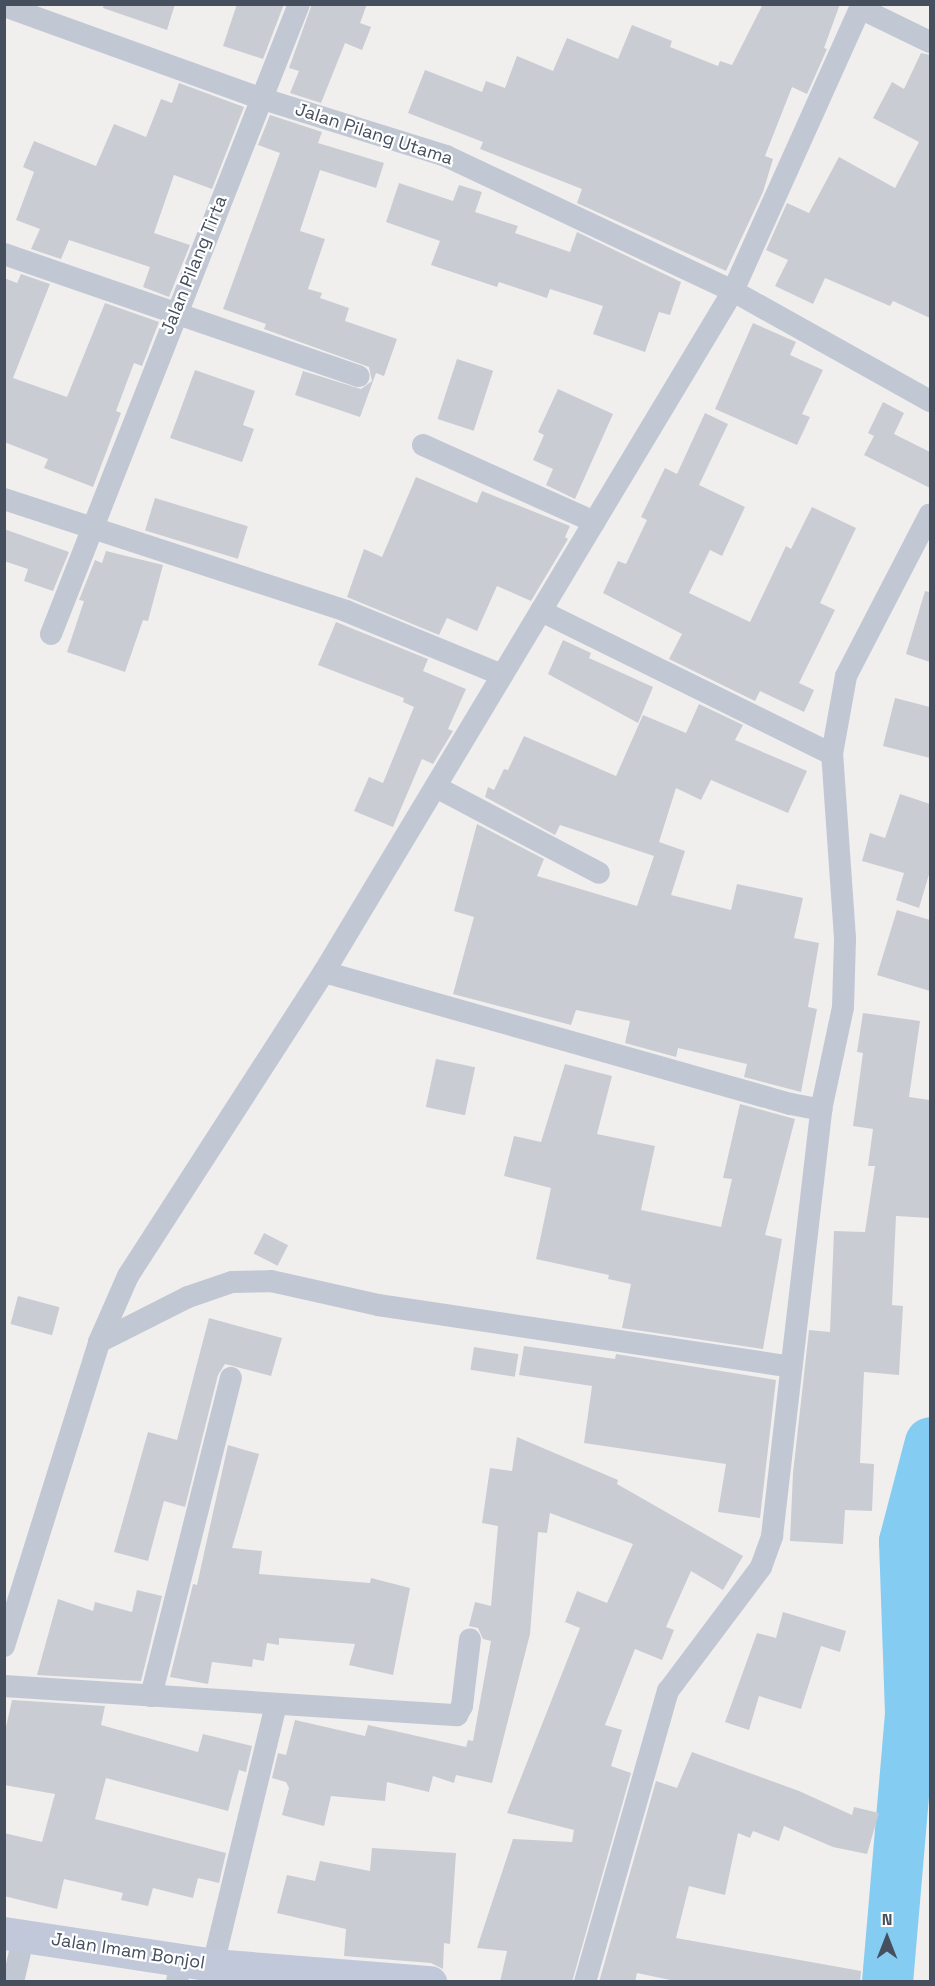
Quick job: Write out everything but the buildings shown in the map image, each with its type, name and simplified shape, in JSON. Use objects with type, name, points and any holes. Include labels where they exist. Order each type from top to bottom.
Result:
[{"type":"main road","name":"Jalan Imam Bonjol","points":[[14,1934],[179,1971],[213,1965],[430,1982]]},
{"type":"street","name":"Jalan Pilang Tirta","points":[[51,634],[260,98],[299,4]]},
{"type":"street","name":"Jalan Pilang Utama","points":[[4,6],[260,98],[446,156],[733,291],[930,400]]},
{"type":"street","points":[[4,1646],[99,1342],[128,1276],[324,972],[733,291],[861,6],[930,42]]},
{"type":"street","points":[[4,254],[359,376]]},
{"type":"street","points":[[423,445],[594,522]]},
{"type":"street","points":[[4,499],[346,612],[502,675]]},
{"type":"street","points":[[585,1982],[668,1691],[761,1567],[769,1545],[821,1110],[843,1006],[846,969],[832,754],[846,676],[930,514]]},
{"type":"street","points":[[541,612],[832,754]]},
{"type":"street","points":[[436,787],[599,873]]},
{"type":"street","points":[[324,972],[791,1104],[821,1110]]},
{"type":"street","points":[[99,1342],[188,1297],[232,1282],[271,1281],[378,1305],[791,1367]]},
{"type":"street","points":[[151,1696],[231,1378]]},
{"type":"street","points":[[4,1686],[458,1715],[462,1706],[470,1640]]},
{"type":"street","points":[[213,1965],[276,1705]]},
{"type":"street","points":[[14,1934],[14,1982]]},
{"type":"waterway","points":[[887,1982],[910,1713],[904,1541],[930,1442]]}]
